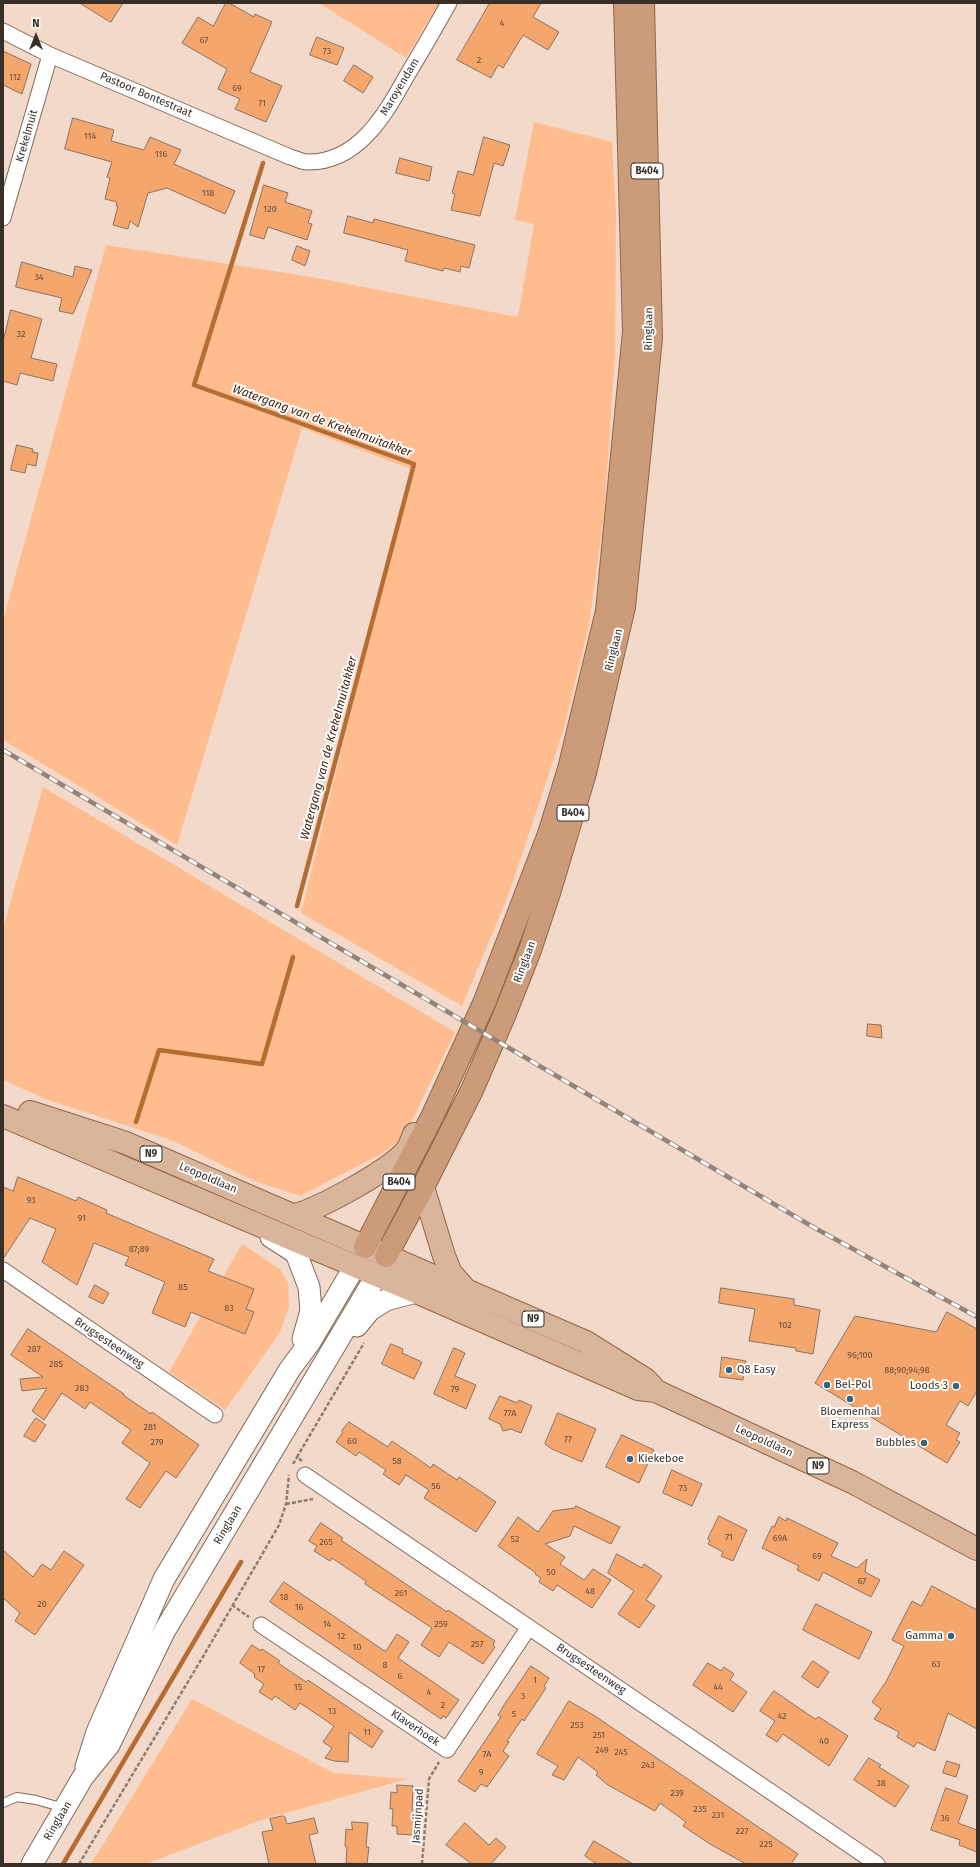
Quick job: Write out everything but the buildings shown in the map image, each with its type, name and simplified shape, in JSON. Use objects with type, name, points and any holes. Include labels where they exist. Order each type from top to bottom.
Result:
[{"type":"highway","name":"Ringlaan","points":[[365,1246],[432,1117],[485,1001],[549,834],[568,769],[607,611],[634,332],[625,3]]},
{"type":"highway","name":"Ringlaan","points":[[382,1266],[424,1188],[484,1062],[518,982],[543,913],[585,773],[624,608],[651,338],[643,3]]},
{"type":"main road","name":"Leopoldlaan","points":[[3,1102],[48,1119],[126,1143],[365,1246]]},
{"type":"main road","name":"Leopoldlaan","points":[[3,1116],[355,1266]]},
{"type":"main road","points":[[295,1215],[307,1212],[321,1205],[394,1162],[407,1149],[419,1124],[432,1117]]},
{"type":"main road","points":[[424,1188],[444,1256],[451,1273],[468,1292]]},
{"type":"main road","points":[[259,1225],[274,1240],[296,1253],[309,1287],[311,1311],[304,1336],[290,1368]]},
{"type":"main road","points":[[355,1266],[365,1246]]},
{"type":"main road","name":"N9","points":[[365,1246],[382,1266]]},
{"type":"main road","name":"N9","points":[[355,1266],[382,1266]]},
{"type":"main road","name":"Ringlaan","points":[[83,1777],[97,1732],[164,1579],[290,1368],[310,1342],[355,1266]]},
{"type":"main road","name":"Leopoldlaan","points":[[382,1266],[416,1292],[638,1389],[656,1391],[852,1482],[977,1549]]},
{"type":"main road","name":"Leopoldlaan","points":[[382,1266],[468,1292],[586,1342],[645,1378],[656,1391]]},
{"type":"main road","name":"Ringlaan","points":[[32,1864],[83,1777],[109,1745],[165,1630],[382,1266]]},
{"type":"main road","points":[[339,1340],[358,1325],[370,1310],[386,1300],[416,1292]]},
{"type":"street","name":"Maroyendam","points":[[290,157],[306,162],[323,160],[342,154],[364,139],[384,116],[449,3]]},
{"type":"street","name":"Pastoor Bontestraat","points":[[3,30],[50,55],[290,157]]},
{"type":"street","name":"Krekelmuit","points":[[3,218],[50,55]]},
{"type":"street","name":"Brugsesteenweg","points":[[3,1270],[215,1415]]},
{"type":"street","name":"Brugsesteenweg","points":[[301,1475],[529,1627],[877,1864]]},
{"type":"street","name":"Klaverhoek","points":[[261,1625],[447,1750],[529,1627]]},
{"type":"lane","points":[[3,1803],[17,1797],[36,1800],[65,1809]]},
{"type":"path","points":[[292,1466],[366,1339]]},
{"type":"path","points":[[79,1864],[204,1655],[279,1524],[286,1504],[287,1486],[310,1467],[297,1457]]},
{"type":"path","points":[[232,1605],[261,1625]]},
{"type":"path","name":"Jasmijnpad","points":[[422,1864],[429,1779],[447,1750]]},
{"type":"shaded area","points":[[319,3],[439,3],[406,58]]},
{"type":"shaded area","points":[[534,122],[612,142],[616,211],[615,358],[604,515],[589,625],[564,728],[508,896],[462,1006],[301,913],[411,469],[302,428],[177,845],[3,740],[3,621],[106,245],[312,277],[518,317],[534,224],[515,220]]},
{"type":"shaded area","points":[[43,787],[455,1032],[404,1137],[381,1154],[300,1196],[254,1181],[174,1141],[48,1100],[3,1080],[3,929]]},
{"type":"shaded area","points":[[242,1244],[280,1269],[288,1284],[289,1307],[279,1334],[225,1410],[169,1372]]},
{"type":"shaded area","points":[[192,1699],[334,1773],[407,1779],[261,1820],[146,1864],[91,1864]]},
{"type":"waterway","name":"Watergang van de Krekelmuitakker","points":[[263,163],[194,385],[414,464],[297,906]]},
{"type":"waterway","points":[[136,1122],[159,1050],[262,1064],[293,957]]},
{"type":"waterway","points":[[63,1864],[241,1562]]},
{"type":"railway","points":[[3,750],[813,1227],[977,1317]]},
{"type":"place","name":"Q8 Easy","points":[[729,1370]]},
{"type":"place","name":"Bel-Pol","points":[[827,1385]]},
{"type":"place","name":"Loods 3","points":[[956,1386]]},
{"type":"place","name":"Bloemenhal Express","points":[[850,1399]]},
{"type":"place","name":"Bubbles","points":[[924,1443]]},
{"type":"place","name":"Kiekeboe","points":[[630,1459]]},
{"type":"place","name":"Gamma","points":[[951,1636]]}]
